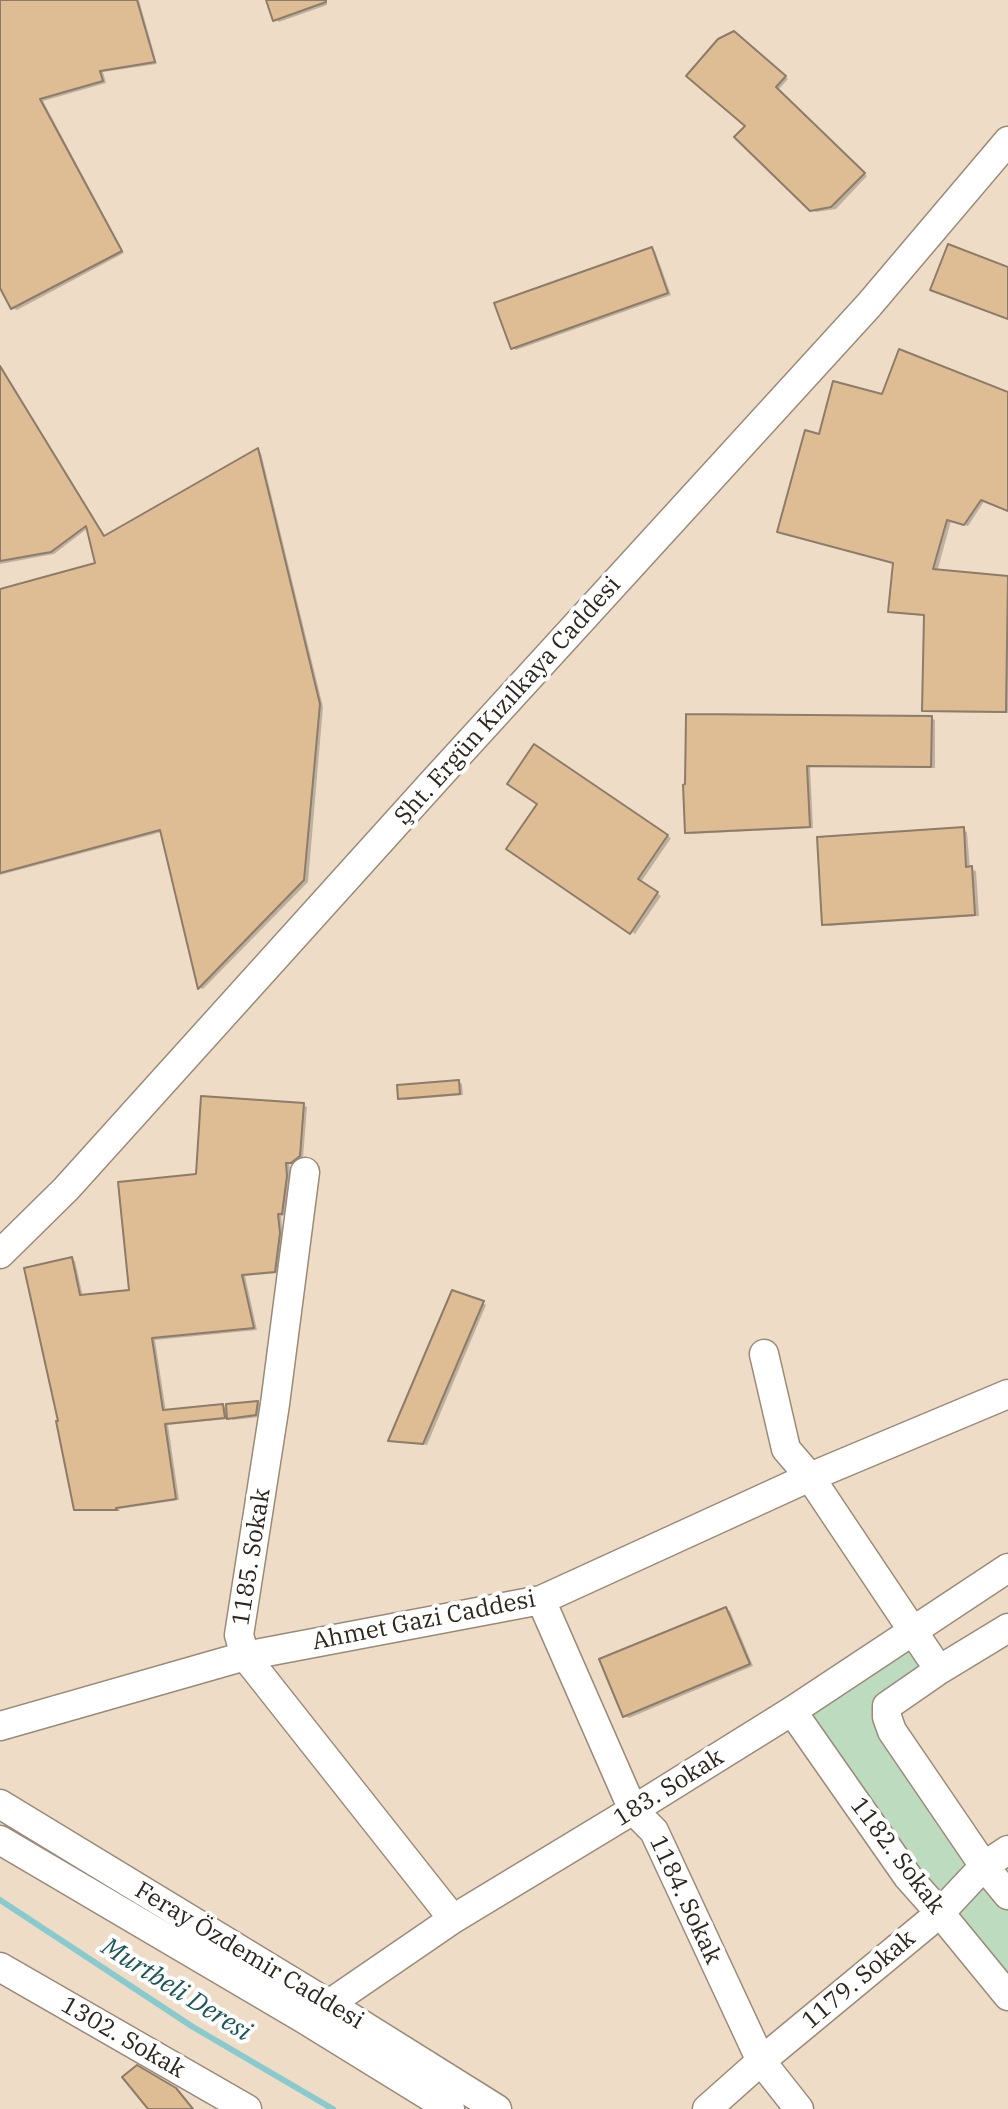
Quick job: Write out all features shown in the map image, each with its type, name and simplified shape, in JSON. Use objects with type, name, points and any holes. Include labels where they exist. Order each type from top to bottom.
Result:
[{"type":"street","name":"Şht. Ergün Kızılkaya Caddesi","points":[[0,1254],[66,1189],[859,317],[1008,141]]},
{"type":"street","name":"1185. Sokak","points":[[305,1172],[275,1404],[239,1635],[245,1656],[453,1919]]},
{"type":"street","points":[[764,1354],[786,1449],[810,1477],[939,1670]]},
{"type":"street","name":"Ahmet Gazi Caddesi","points":[[0,1726],[245,1656],[541,1600],[810,1477],[1008,1394]]},
{"type":"street","name":"183. Sokak","points":[[329,2004],[453,1919],[792,1711],[1008,1568]]},
{"type":"street","name":"1184. Sokak","points":[[541,1600],[633,1810],[654,1831],[761,2061],[799,2109]]},
{"type":"street","points":[[1008,1628],[887,1706],[892,1731],[984,1866],[1008,1895]]},
{"type":"street","name":"1182. Sokak","points":[[792,1711],[908,1877],[1008,1996]]},
{"type":"street","name":"Feray Özdemir Caddesi","points":[[0,1804],[497,2109]]},
{"type":"street","points":[[0,1840],[450,2109]]},
{"type":"street","name":"1179. Sokak","points":[[707,2109],[940,1913],[984,1866],[1008,1850]]},
{"type":"street","name":"1302. Sokak","points":[[0,1967],[247,2109]]},
{"type":"green space","points":[[913,1630],[939,1670],[887,1706],[1008,1895],[1008,1996],[792,1711]]},
{"type":"building","points":[[0,0],[137,0],[155,62],[100,71],[103,81],[40,99],[122,251],[11,309],[0,288]]},
{"type":"building","points":[[266,0],[326,0],[326,2],[273,21]]},
{"type":"building","points":[[734,31],[786,76],[776,87],[865,173],[831,207],[810,211],[734,137],[745,126],[686,76],[718,39]]},
{"type":"building","points":[[948,244],[1008,267],[1008,319],[930,290]]},
{"type":"building","points":[[652,247],[668,293],[511,349],[494,303]]},
{"type":"building","points":[[899,349],[1008,392],[1008,511],[981,500],[964,525],[947,520],[933,569],[1008,576],[1006,712],[922,711],[924,615],[888,612],[893,563],[777,532],[805,430],[819,434],[833,381],[882,394]]},
{"type":"building","points":[[0,366],[104,536],[258,448],[320,704],[304,880],[198,989],[160,830],[0,873],[0,589],[95,563],[86,526],[51,552],[0,561]]},
{"type":"building","points":[[686,714],[932,716],[931,767],[807,766],[810,827],[685,833],[683,785]]},
{"type":"building","points":[[534,744],[668,835],[638,879],[658,892],[630,934],[506,849],[537,804],[507,784]]},
{"type":"building","points":[[964,827],[966,867],[972,866],[975,915],[822,925],[817,837]]},
{"type":"building","points":[[459,1080],[460,1094],[398,1099],[397,1085]]},
{"type":"building","points":[[201,1096],[304,1103],[300,1156],[286,1163],[282,1214],[278,1214],[280,1233],[275,1272],[242,1275],[254,1328],[152,1338],[163,1410],[223,1404],[225,1418],[165,1424],[176,1499],[117,1510],[74,1510],[24,1268],[72,1257],[80,1295],[129,1290],[118,1182],[196,1174]]},
{"type":"building","points":[[452,1290],[484,1301],[423,1444],[388,1441]]},
{"type":"building","points":[[258,1401],[256,1415],[227,1419],[226,1404]]},
{"type":"building","points":[[726,1607],[750,1664],[623,1717],[599,1659]]},
{"type":"building","points":[[137,2065],[176,2088],[193,2109],[148,2109],[122,2077]]},
{"type":"waterway","name":"Murtbeli Deresi","points":[[0,1900],[193,2027],[333,2109]]}]
